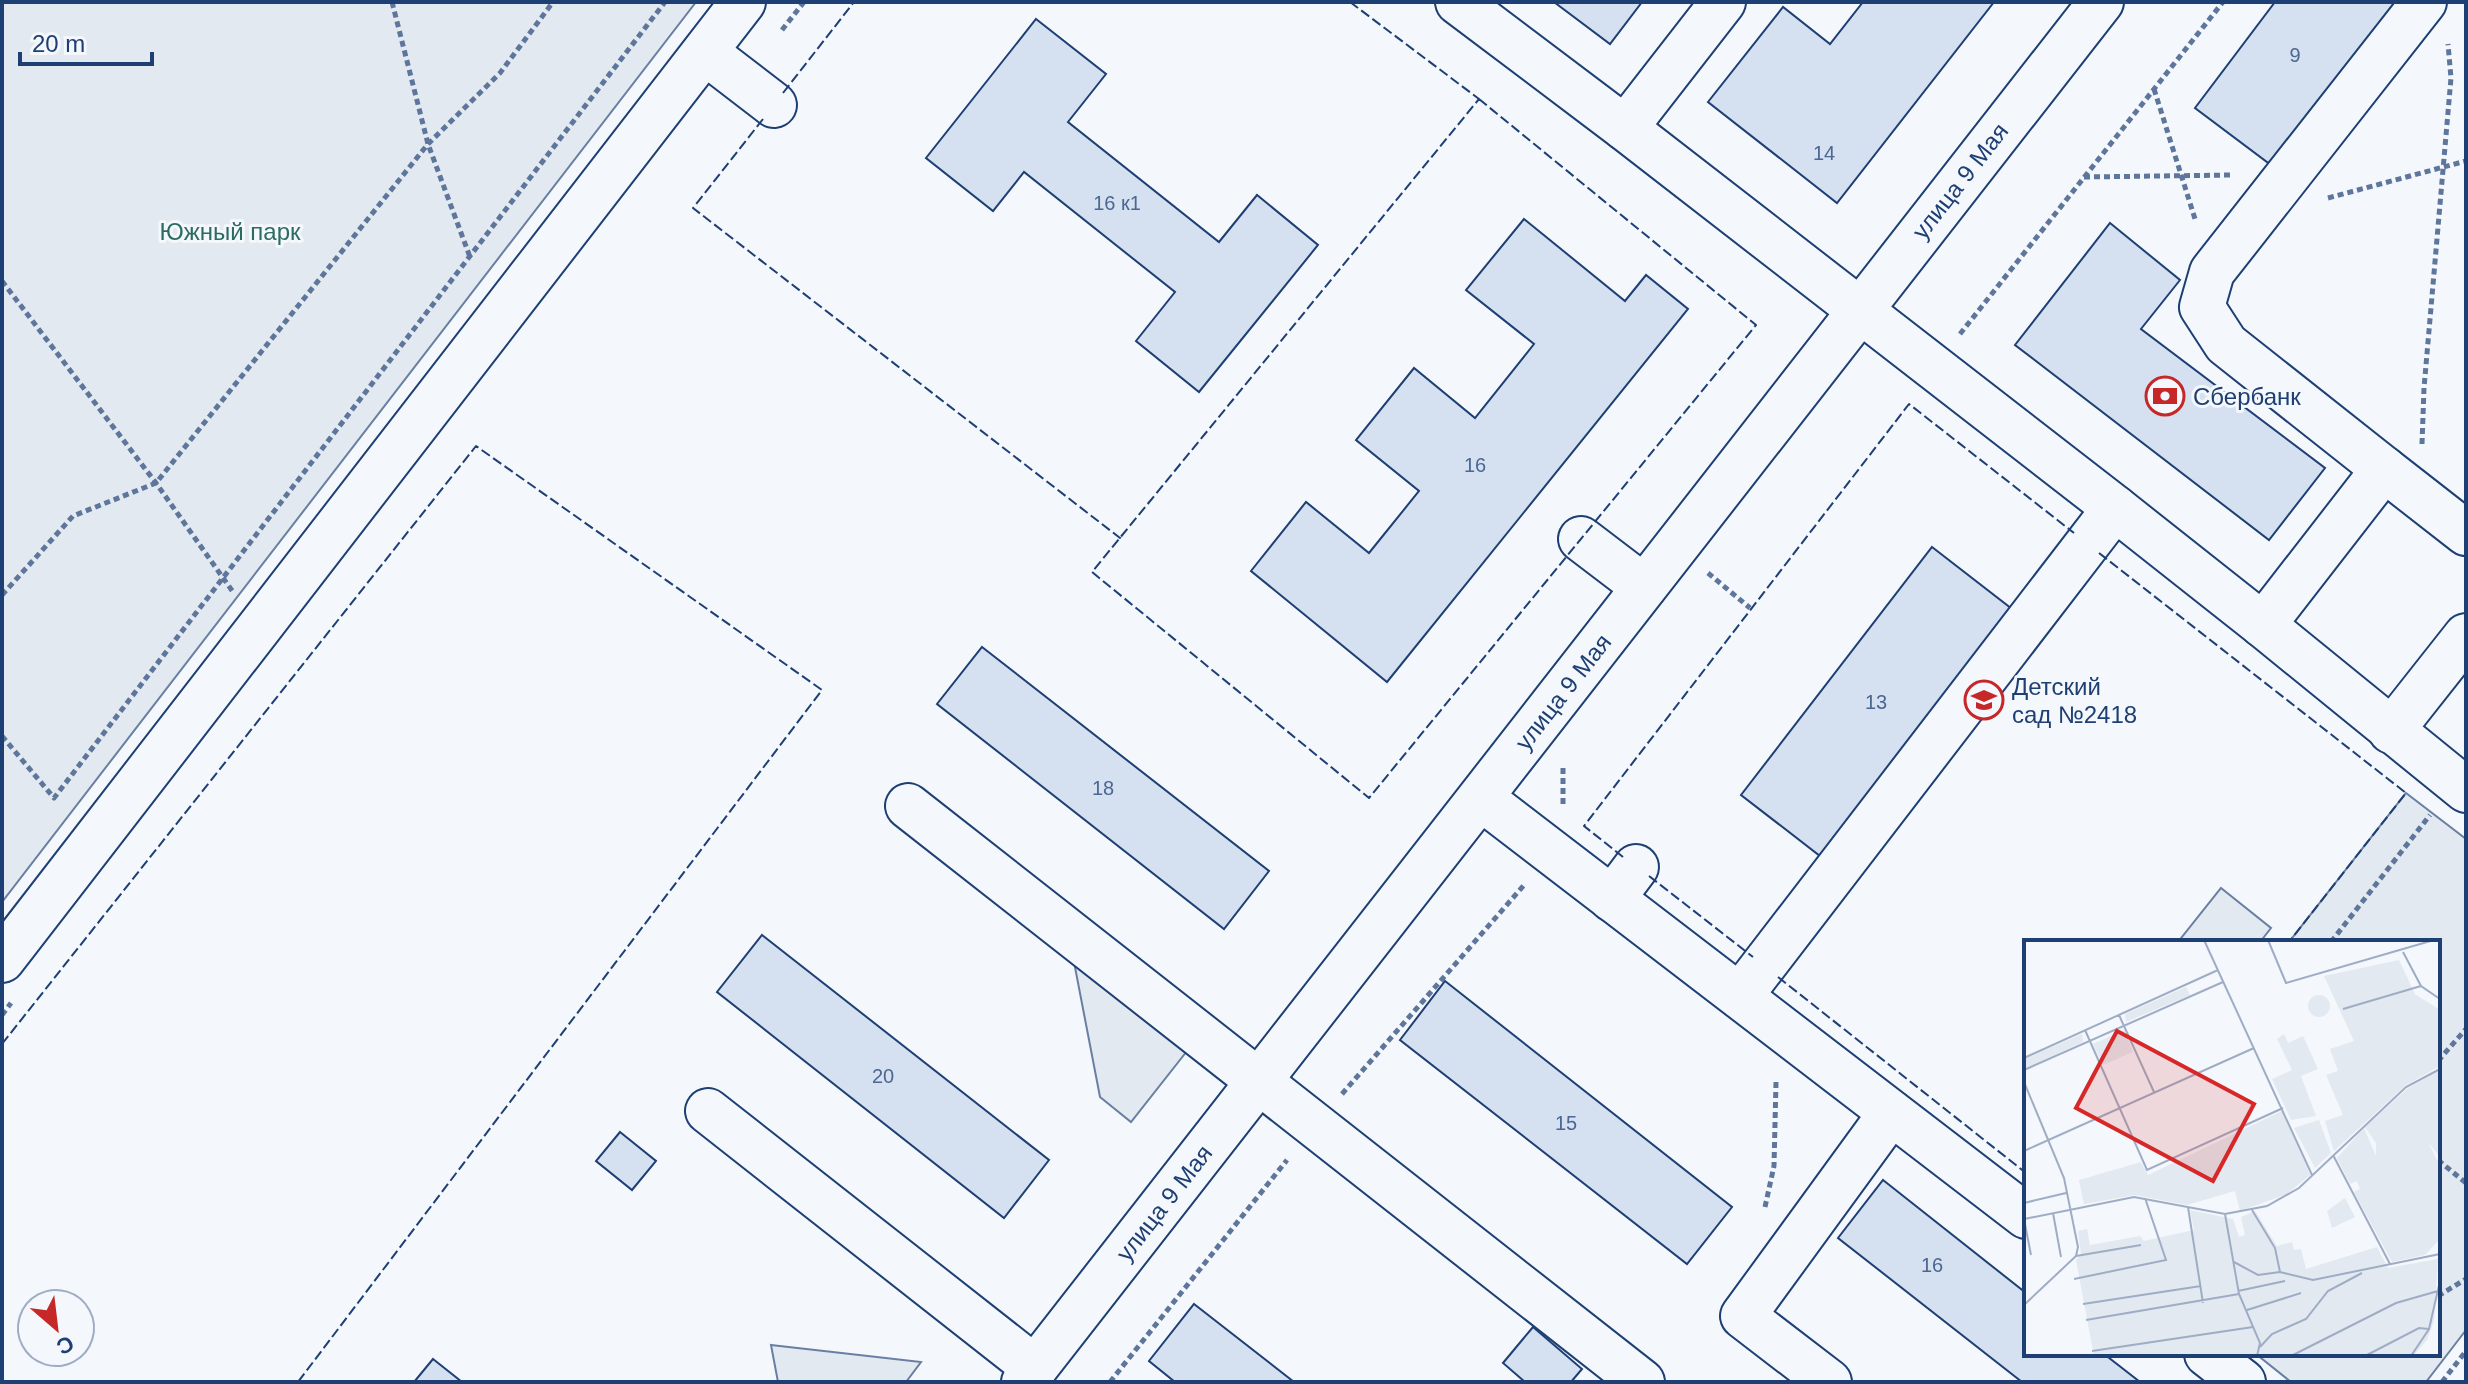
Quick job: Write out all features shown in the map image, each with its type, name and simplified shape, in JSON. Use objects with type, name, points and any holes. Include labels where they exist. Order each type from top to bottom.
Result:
[{"type":"street","points":[[2,960],[743,2]]},
{"type":"street","points":[[1458,2],[1859,309],[2263,625],[2391,731],[2451,799]]},
{"type":"street","points":[[1625,128],[1723,2]]},
{"type":"street","name":"улица 9 Мая","points":[[1029,1375],[2101,2]]},
{"type":"street","points":[[2436,17],[2290,174],[2212,272],[2202,307],[2226,344],[2466,533]]},
{"type":"street","points":[[705,52],[774,105]]},
{"type":"street","points":[[2263,625],[2384,469]]},
{"type":"street","points":[[1740,996],[2115,508]]},
{"type":"street","points":[[1581,539],[1644,587]]},
{"type":"street","points":[[2391,731],[2466,636]]},
{"type":"street","points":[[1481,798],[1624,883],[1740,996],[2024,1214]]},
{"type":"street","points":[[908,806],[1642,1382]]},
{"type":"street","points":[[708,1111],[1029,1375]]},
{"type":"street","points":[[1829,1382],[1743,1316],[1891,1113]]},
{"type":"street","points":[[2210,1356],[2243,1382]]},
{"type":"path","points":[[392,2],[428,144],[470,257]]},
{"type":"path","points":[[2,595],[73,516],[156,483],[428,144],[500,73],[553,2]]},
{"type":"path","points":[[2,736],[54,798],[665,2]]},
{"type":"path","points":[[1933,368],[2223,2]]},
{"type":"path","points":[[2420,497],[2424,388],[2451,78],[2436,17]]},
{"type":"path","points":[[2154,89],[2212,272]]},
{"type":"path","points":[[2256,217],[2466,161]]},
{"type":"path","points":[[2084,177],[2290,174]]},
{"type":"path","points":[[2,281],[156,483],[259,628]]},
{"type":"path","points":[[1707,573],[1750,608]]},
{"type":"path","points":[[2333,940],[2451,799]]},
{"type":"path","points":[[1764,1212],[1774,1166],[1777,1025]]},
{"type":"path","points":[[2440,1059],[2466,1029]]},
{"type":"path","points":[[2440,1162],[2466,1183]]},
{"type":"path","points":[[2440,1295],[2466,1279]]},
{"type":"path","points":[[2442,1382],[2466,1351]]},
{"type":"green space","name":"Южный парк","points":[[2,2],[696,2],[2,902]]},
{"type":"green space","points":[[2406,793],[2466,839],[2466,1330],[2426,1382],[2291,1382],[2258,1356],[2440,1356],[2440,940],[2291,940]]},
{"type":"green space","points":[[2221,888],[2271,928],[2262,940],[2180,940]]},
{"type":"green space","points":[[1074,962],[1187,1051],[1131,1122],[1100,1097]]},
{"type":"green space","points":[[771,1345],[921,1362],[906,1382],[778,1382]]},
{"type":"building","points":[[1554,2],[1642,2],[1610,44]]},
{"type":"building","points":[[1863,2],[1994,2],[1837,203],[1708,102],[1783,7],[1830,44]]},
{"type":"building","points":[[2275,2],[2395,2],[2271,165],[2195,108]]},
{"type":"building","points":[[1036,19],[1106,74],[1068,122],[1219,242],[1257,195],[1318,245],[1199,392],[1136,341],[1175,292],[1024,172],[993,211],[926,158]]},
{"type":"building","points":[[1524,219],[1625,301],[1646,275],[1688,309],[1387,682],[1251,571],[1306,502],[1369,553],[1419,491],[1356,440],[1414,368],[1475,418],[1534,344],[1466,290]]},
{"type":"building","points":[[2110,223],[2180,280],[2141,329],[2325,468],[2269,540],[2015,345]]},
{"type":"building","points":[[1932,547],[2012,609],[1820,856],[1741,795]]},
{"type":"building","points":[[982,647],[1269,871],[1224,929],[937,704]]},
{"type":"building","points":[[762,935],[1049,1160],[1004,1218],[717,992]]},
{"type":"building","points":[[1445,981],[1732,1207],[1687,1264],[1400,1040]]},
{"type":"building","points":[[620,1132],[656,1161],[632,1190],[596,1161]]},
{"type":"building","points":[[1883,1180],[2024,1291],[2024,1356],[2107,1356],[2140,1382],[2022,1382],[1838,1238]]},
{"type":"building","points":[[1194,1304],[1294,1382],[1175,1382],[1149,1361]]},
{"type":"building","points":[[1533,1327],[1582,1369],[1571,1382],[1525,1382],[1503,1363]]},
{"type":"building","points":[[433,1359],[462,1382],[414,1382]]},
{"type":"fence","points":[[783,93],[854,2]]},
{"type":"fence","points":[[1350,2],[1479,99]]},
{"type":"fence","points":[[1479,99],[1756,325],[1369,798],[1092,572],[1479,99]]},
{"type":"fence","points":[[763,119],[693,208],[1121,536]]},
{"type":"fence","points":[[1623,857],[1584,826],[1909,404],[2074,533]]},
{"type":"fence","points":[[2,1044],[476,446],[822,690],[298,1382]]},
{"type":"fence","points":[[2099,553],[2406,793],[2291,940]]},
{"type":"fence","points":[[1649,876],[1753,957]]},
{"type":"fence","points":[[1778,977],[2024,1171]]},
{"type":"place","name":"Сбербанк","points":[[2165,396]]},
{"type":"place","name":"Детский сад №2418","points":[[1984,700]]}]
